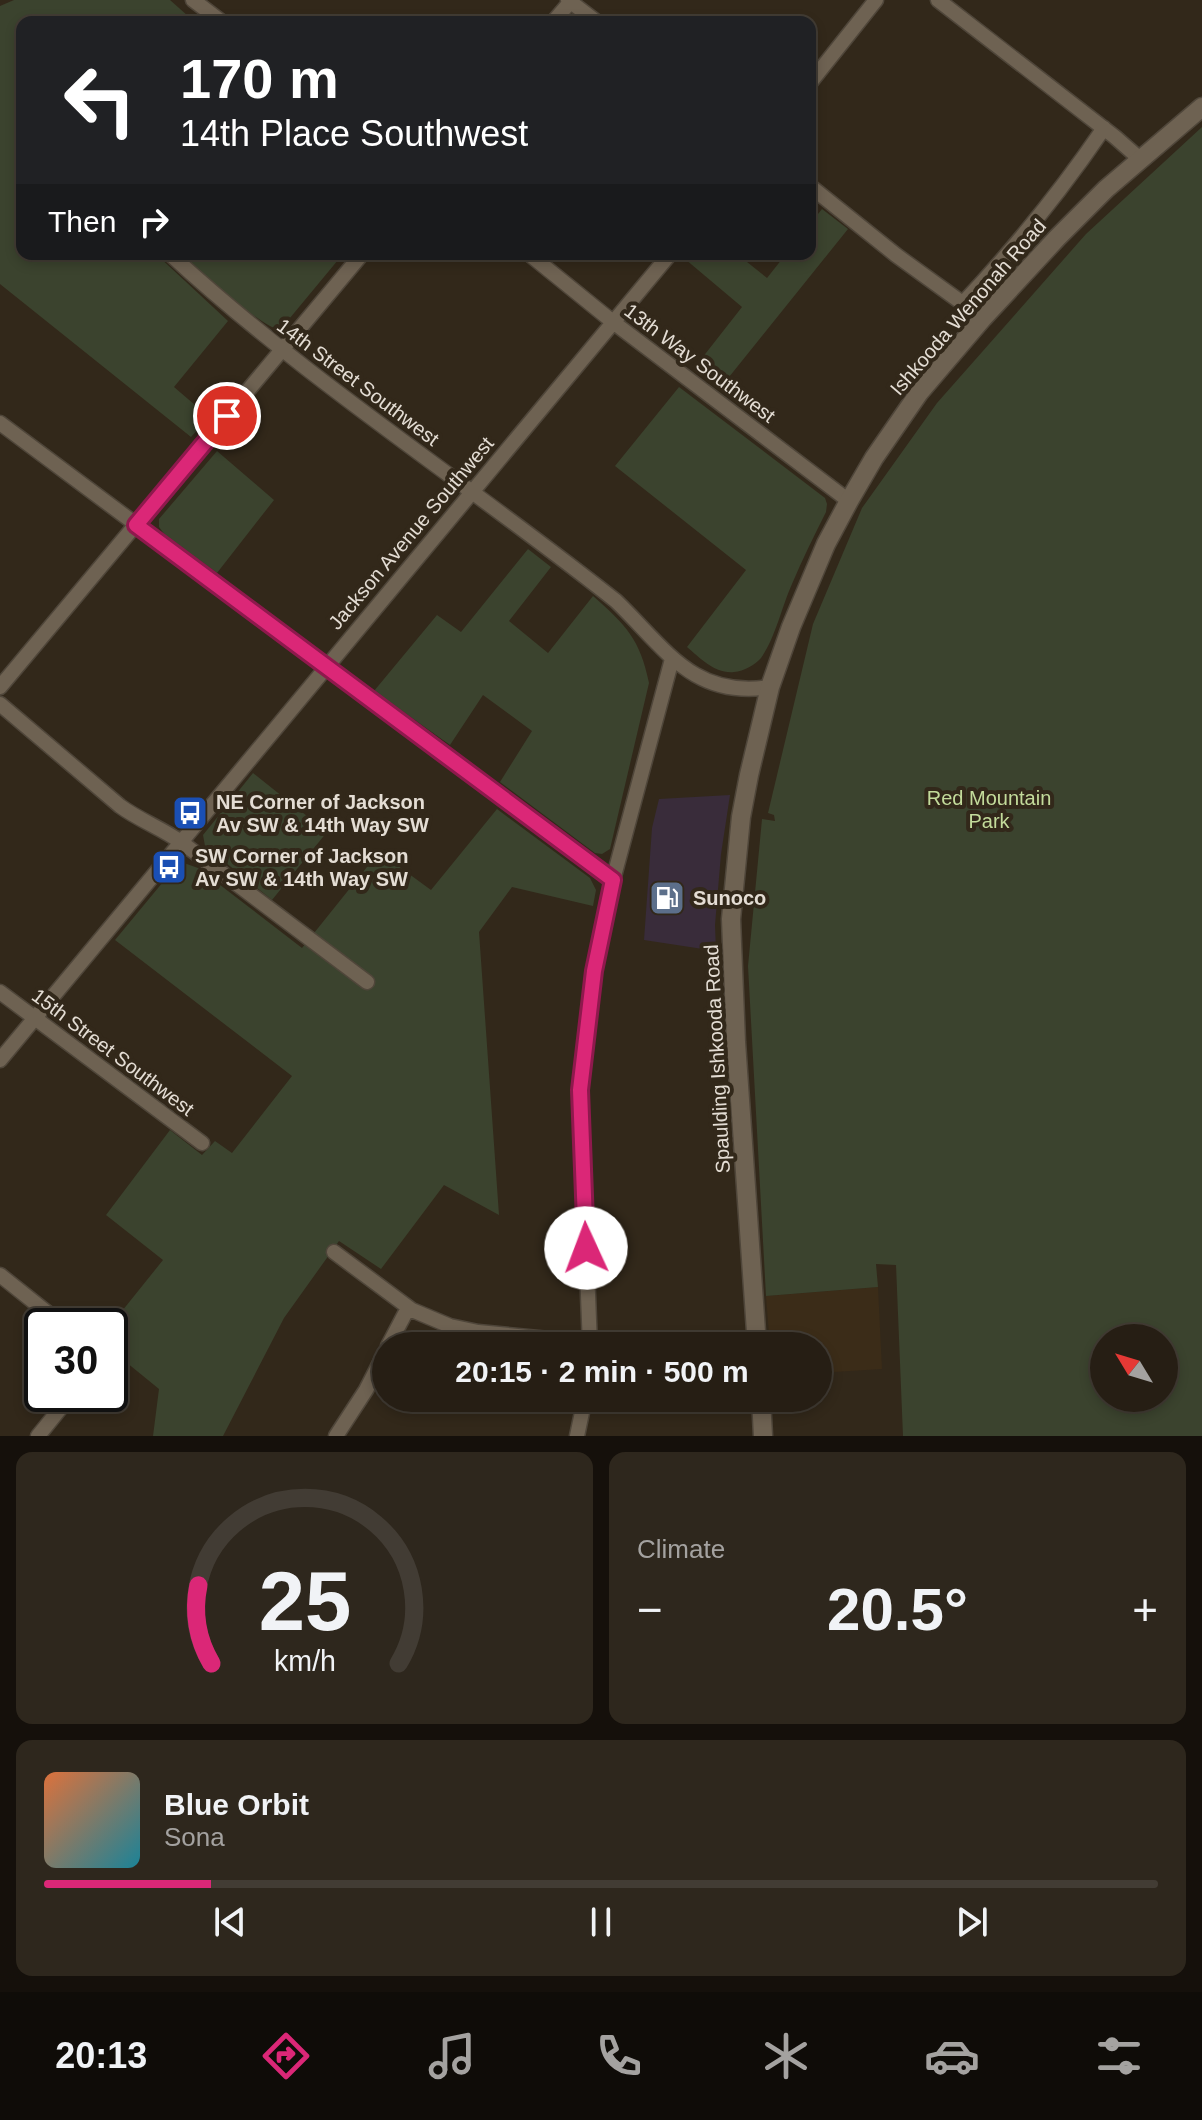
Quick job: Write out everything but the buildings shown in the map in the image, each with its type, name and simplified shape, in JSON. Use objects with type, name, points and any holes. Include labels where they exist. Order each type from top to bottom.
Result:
[{"type":"street","points":[[193,0],[214,16]]},
{"type":"street","points":[[816,75],[876,0]]},
{"type":"street","points":[[938,0],[1140,159],[1202,107]]},
{"type":"street","points":[[570,1],[589,16]]},
{"type":"street","points":[[963,303],[1023,238],[1104,128]]},
{"type":"street","name":"Ishkooda Wenonah Road","points":[[849,501],[874,458],[919,393],[1057,238],[1140,159]]},
{"type":"street","points":[[816,191],[896,255],[983,318]]},
{"type":"street","name":"14th Street Southwest","points":[[177,260],[282,351],[616,601],[672,659],[697,675],[731,689],[770,687]]},
{"type":"street","points":[[0,687],[357,260]]},
{"type":"street","name":"13th Way Southwest","points":[[536,260],[849,501]]},
{"type":"street","name":"Jackson Avenue Southwest","points":[[0,1060],[665,260]]},
{"type":"street","points":[[0,423],[613,880]]},
{"type":"street","name":"Spaulding Ishkooda Road","points":[[756,1332],[736,1042],[731,919],[741,817],[770,687],[807,585],[849,501]]},
{"type":"street","points":[[590,1332],[580,1090],[594,971],[613,880],[672,659]]},
{"type":"street","points":[[0,704],[120,806],[181,842],[367,982]]},
{"type":"street","name":"15th Street Southwest","points":[[0,992],[202,1143]]},
{"type":"street","points":[[334,1252],[408,1308],[450,1326],[478,1332]]},
{"type":"street","points":[[0,1275],[41,1308]]},
{"type":"street","points":[[395,1332],[408,1308]]},
{"type":"street","points":[[336,1436],[372,1378]]},
{"type":"street","points":[[38,1436],[57,1412]]},
{"type":"street","points":[[577,1436],[582,1412]]},
{"type":"street","points":[[762,1412],[763,1436]]},
{"type":"shaded area","points":[[730,795],[721,854],[716,951],[644,940],[652,828],[659,799]]},
{"type":"shaded area","points":[[878,1287],[882,1369],[832,1372],[832,1332],[769,1332],[766,1296]]},
{"type":"green space","points":[[14,0],[170,0],[188,16],[16,16],[16,260],[162,260],[228,321],[174,387],[209,417],[191,437],[0,284],[0,6]]},
{"type":"green space","name":"Red Mountain Park","points":[[1202,127],[1202,1436],[903,1436],[896,1265],[876,1264],[878,1287],[766,1296],[748,966],[762,819],[775,821],[774,815],[768,813],[813,624],[862,508],[937,403],[1086,234]]},
{"type":"green space","points":[[822,209],[848,229],[721,387],[695,367],[742,307],[686,260],[744,260],[767,278],[781,260],[816,260],[816,216]]},
{"type":"green space","points":[[188,260],[338,260],[280,330],[257,318]]},
{"type":"green space","points":[[679,387],[825,498],[827,504],[766,650],[756,663],[738,671],[714,668],[687,647],[746,570],[615,466]]},
{"type":"green space","points":[[217,451],[274,500],[217,573],[165,535],[159,527],[159,519]]},
{"type":"green space","points":[[528,549],[551,567],[509,621],[548,653],[593,596],[630,634],[641,655],[649,683],[610,849],[602,854],[595,853],[500,782],[532,731],[483,695],[450,745],[374,691],[437,615],[461,632]]},
{"type":"green space","points":[[253,773],[327,832],[272,900],[205,846],[203,835]]},
{"type":"green space","points":[[497,809],[590,878],[596,890],[593,906],[512,887],[479,932],[499,1215],[444,1185],[381,1269],[339,1241],[284,1318],[223,1436],[153,1436],[159,1389],[128,1364],[128,1308],[124,1308],[163,1260],[106,1215],[170,1130],[202,1155],[215,1141],[232,1153],[292,1076],[115,940],[177,865],[184,863],[198,868],[302,948],[379,852],[431,890]]},
{"type":"place","name":"NE Corner of Jackson Av SW & 14th Way SW","points":[[190,813]]},
{"type":"place","name":"SW Corner of Jackson Av SW & 14th Way SW","points":[[169,867]]},
{"type":"place","name":"Sunoco","points":[[667,898]]},
{"type":"route","points":[[227,416],[136,525],[613,880],[594,971],[580,1090],[586,1248]]}]
